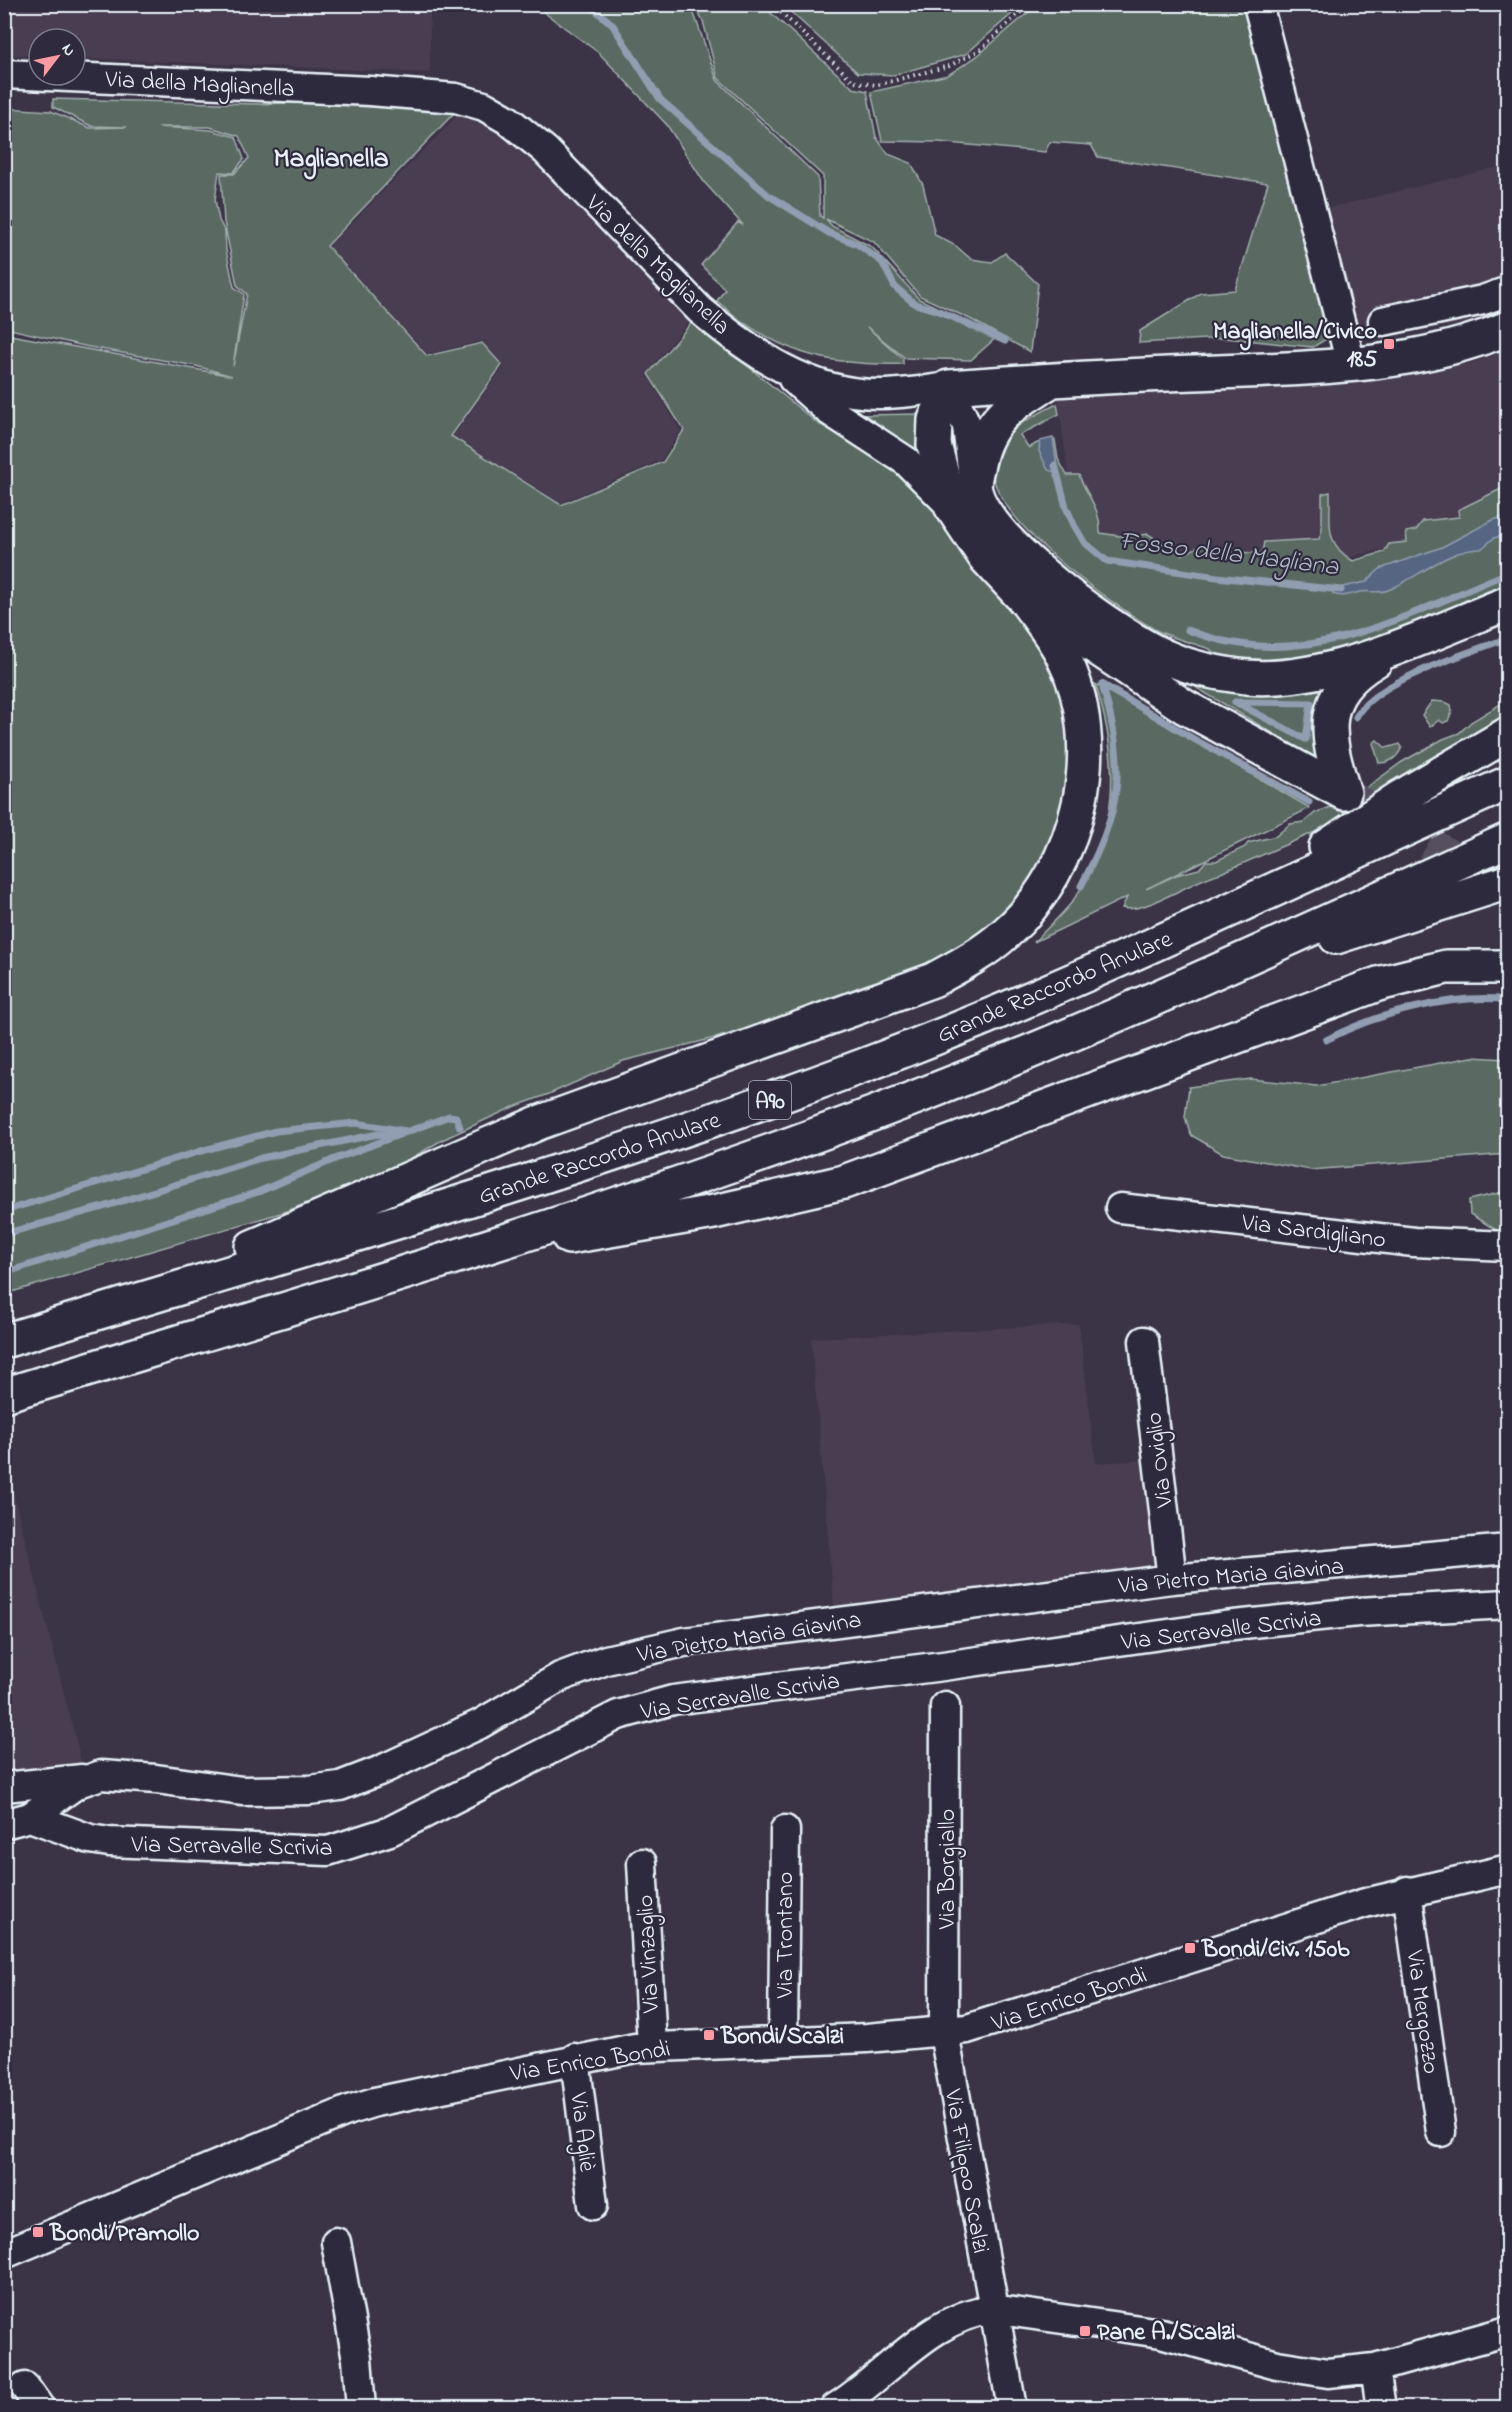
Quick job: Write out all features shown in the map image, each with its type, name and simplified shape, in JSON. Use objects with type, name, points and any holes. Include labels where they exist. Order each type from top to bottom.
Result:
[{"type":"main road","name":"Via della Maglianella","points":[[949,387],[1056,378],[1351,364],[1415,356],[1508,328]]},
{"type":"main road","points":[[963,497],[982,447],[1002,415],[1022,397],[1056,378]]},
{"type":"main road","points":[[185,1286],[255,1245],[507,1135],[602,1098],[933,980],[977,956],[1007,932],[1031,906],[1064,852],[1078,810],[1084,768],[1083,730],[1070,675],[1049,633],[1025,600],[985,557],[963,497],[934,445],[935,420],[949,387]]},
{"type":"main road","points":[[963,497],[989,516],[1040,571],[1111,625],[1169,658],[1214,672],[1268,678],[1313,673],[1398,646],[1508,603]]},
{"type":"main road","points":[[1025,600],[1185,707],[1344,793],[1330,747],[1334,706],[1345,683],[1354,673],[1398,646]]},
{"type":"main road","points":[[1244,902],[1399,798],[1508,734]]},
{"type":"main road","name":"Grande Raccordo Anulare","points":[[4,1341],[524,1183],[743,1110],[931,1040],[1508,783]]},
{"type":"main road","name":"Grande Raccordo Anulare","points":[[4,1395],[472,1252],[744,1162],[911,1100],[1200,980],[1508,840]]},
{"type":"main road","points":[[1200,980],[1508,882]]},
{"type":"main road","points":[[472,1252],[714,1212],[812,1191],[887,1168],[1378,984],[1446,967],[1508,967]]},
{"type":"street","points":[[1258,4],[1351,364]]},
{"type":"street","name":"Via della Maglianella","points":[[4,74],[397,93],[456,98],[484,106],[508,120],[545,150],[700,310],[747,347],[778,366],[819,384],[862,394],[949,387]]},
{"type":"street","points":[[1383,321],[1483,300],[1508,291]]},
{"type":"street","points":[[778,366],[828,410],[963,497]]},
{"type":"street","name":"Via Sardigliano","points":[[1120,1208],[1414,1242],[1508,1246]]},
{"type":"street","name":"Via Oviglio","points":[[1144,1341],[1172,1579]]},
{"type":"street","name":"Via Pietro Maria Giavina","points":[[17,1820],[90,1778],[101,1775],[156,1779],[242,1791],[309,1790],[340,1786],[379,1771],[480,1724],[560,1677],[606,1660],[684,1642],[1172,1579],[1508,1549]]},
{"type":"street","name":"Via Serravalle Scrivia","points":[[17,1820],[109,1842],[328,1851],[390,1831],[618,1715],[673,1700],[943,1666],[1224,1626],[1358,1612],[1508,1604]]},
{"type":"street","name":"Via Borgiallo","points":[[944,2033],[945,1706]]},
{"type":"street","points":[[5,1786],[90,1778]]},
{"type":"street","name":"Via Trontano","points":[[783,2040],[785,1830]]},
{"type":"street","name":"Via Vinzaglio","points":[[642,1863],[652,2046]]},
{"type":"street","name":"Via Enrico Bondi","points":[[4,2253],[350,2110],[575,2058],[652,2046],[944,2033],[1003,2019],[1407,1891],[1508,1869]]},
{"type":"street","name":"Via Mergozzo","points":[[1407,1891],[1441,2132]]},
{"type":"street","name":"Via Filippo Scalzi","points":[[944,2033],[1011,2408]]},
{"type":"street","name":"Via Agliè","points":[[575,2058],[593,2205]]},
{"type":"street","points":[[336,2242],[357,2359],[361,2408]]},
{"type":"street","points":[[835,2408],[945,2324],[968,2313],[992,2309],[1161,2332],[1305,2371],[1340,2373],[1375,2368],[1508,2331]]},
{"type":"street","points":[[1375,2368],[1381,2408]]},
{"type":"path","points":[[772,4],[854,82],[877,85],[950,66],[980,50],[1029,4]]},
{"type":"shaded area","points":[[5,4],[430,5],[430,73],[87,59],[87,27],[27,27],[27,56],[5,55]]},
{"type":"shaded area","points":[[461,112],[511,130],[691,319],[646,374],[681,431],[661,460],[561,503],[453,436],[504,366],[482,341],[427,354],[329,246]]},
{"type":"shaded area","points":[[1507,165],[1507,310],[1462,324],[1341,342],[1311,212]]},
{"type":"shaded area","points":[[1507,350],[1507,492],[1394,547],[1342,559],[1116,552],[1093,539],[1070,489],[1058,398],[1102,393],[1322,382],[1472,363]]},
{"type":"shaded area","points":[[1079,1324],[1096,1463],[1147,1460],[1157,1566],[834,1607],[811,1338]]},
{"type":"shaded area","points":[[4,1456],[82,1764],[5,1776],[4,1776]]},
{"type":"green space","points":[[534,5],[691,5],[717,80],[818,177],[820,216],[823,218],[823,176],[718,78],[703,21],[693,5],[762,5],[853,88],[867,91],[876,137],[888,154],[911,163],[923,185],[935,235],[956,246],[971,259],[992,262],[1005,253],[1038,284],[1030,352],[970,319],[920,296],[874,242],[826,219],[832,226],[872,247],[919,299],[998,336],[971,360],[905,358],[867,327],[903,359],[903,364],[876,364],[826,359],[803,353],[760,333],[739,319],[717,301],[725,289],[701,265],[738,222],[743,225],[704,182],[667,125],[599,53]]},
{"type":"green space","points":[[783,5],[1022,5],[966,54],[894,75],[858,73]]},
{"type":"green space","points":[[1037,5],[1247,5],[1328,338],[1313,347],[1224,338],[1139,343],[1140,331],[1201,293],[1235,290],[1268,183],[1098,157],[1091,145],[1050,142],[1045,152],[938,142],[882,141],[871,92],[948,75],[976,57]]},
{"type":"green space","points":[[53,99],[260,104],[355,100],[454,113],[327,246],[427,356],[482,343],[502,365],[451,436],[561,505],[663,462],[684,430],[648,374],[693,321],[817,423],[905,471],[1013,603],[1060,676],[1073,751],[1060,836],[1020,903],[961,947],[922,967],[864,985],[750,1029],[623,1061],[442,1140],[388,1172],[284,1212],[5,1294],[5,334],[232,376],[196,366],[89,347],[5,328],[5,108],[51,111],[90,128],[127,127],[91,126],[53,107]],"holes":[[[158,127],[210,127],[239,136],[249,158],[234,174],[221,174],[224,222],[237,285],[247,294],[233,366],[244,294],[234,287],[226,250],[225,232],[219,220],[215,200],[219,172],[233,173],[244,159],[236,137],[211,130]]]},
{"type":"green space","points":[[1057,404],[1059,414],[1020,435],[1029,448],[1037,443],[1055,440],[1058,459],[1067,475],[1079,475],[1093,503],[1100,524],[1100,533],[1127,537],[1148,534],[1182,555],[1204,544],[1220,552],[1262,553],[1264,542],[1319,539],[1322,530],[1322,494],[1330,492],[1330,523],[1333,539],[1343,554],[1353,561],[1384,552],[1389,544],[1407,542],[1406,532],[1416,530],[1423,521],[1459,517],[1458,510],[1507,486],[1507,586],[1367,640],[1319,655],[1270,660],[1216,656],[1210,649],[1154,629],[1110,600],[1053,555],[1027,530],[1006,505],[994,481],[993,459],[997,449],[1010,432]]},
{"type":"green space","points":[[924,414],[929,463],[855,415]]},
{"type":"green space","points":[[1180,678],[1271,693],[1328,687],[1322,762]]},
{"type":"green space","points":[[1095,684],[1310,808],[1146,889],[1176,875],[1199,869],[1206,861],[1216,861],[1245,847],[1248,843],[1276,836],[1290,824],[1304,822],[1315,813],[1360,796],[1363,790],[1402,762],[1443,739],[1459,733],[1471,722],[1507,700],[1507,718],[1482,730],[1340,821],[1143,906],[1132,909],[1122,908],[1127,897],[1034,942],[1072,902],[1088,876],[1107,823],[1111,796],[1109,741]]},
{"type":"green space","points":[[1432,701],[1451,705],[1452,711],[1448,721],[1443,723],[1439,720],[1430,727],[1422,715]]},
{"type":"green space","points":[[1377,740],[1386,748],[1400,744],[1402,747],[1393,759],[1379,763],[1373,743]]},
{"type":"green space","points":[[1472,1057],[1507,1059],[1507,1154],[1311,1170],[1223,1154],[1191,1135],[1185,1117],[1189,1087],[1251,1079],[1317,1086]]},
{"type":"green space","points":[[1507,1191],[1507,1231],[1496,1230],[1470,1214],[1469,1200]]},
{"type":"water","points":[[1053,438],[1058,473],[1048,470],[1039,451],[1040,441]]},
{"type":"water","points":[[1507,516],[1507,535],[1494,538],[1481,549],[1456,554],[1385,591],[1343,596],[1333,594],[1333,589],[1366,582],[1380,569],[1442,547],[1493,520]]},
{"type":"waterway","name":"Fosso della Magliana","points":[[588,4],[612,24],[660,99],[768,195],[829,233],[857,244],[882,262],[895,287],[915,304],[939,311],[1005,341]]},
{"type":"waterway","name":"Fosso della Magliana","points":[[1055,465],[1066,507],[1074,525],[1084,542],[1107,561],[1217,577],[1341,590]]},
{"type":"waterway","points":[[1188,630],[1230,643],[1272,647],[1312,644],[1351,635],[1390,622],[1508,573]]},
{"type":"waterway","points":[[1356,717],[1366,704],[1402,680],[1508,638]]},
{"type":"waterway","points":[[1081,886],[1105,834],[1116,788],[1115,741],[1102,684],[1192,738],[1309,802]]},
{"type":"waterway","points":[[1305,739],[1235,702],[1311,703],[1306,739]]},
{"type":"waterway","points":[[1326,1040],[1367,1022],[1415,1008],[1463,1000],[1508,1000]]},
{"type":"waterway","points":[[4,1273],[258,1192],[335,1159],[449,1116],[456,1117],[460,1127]]},
{"type":"waterway","points":[[4,1211],[201,1151],[276,1131],[356,1123],[406,1131]]},
{"type":"waterway","points":[[4,1234],[103,1207],[261,1158],[378,1134],[394,1136]]},
{"type":"tunnel","points":[[1344,793],[1508,891]]},
{"type":"place","name":"Maglianella/Civico 185","points":[[1389,344]]},
{"type":"place","name":"Bondi/Civ. 150b","points":[[1190,1948]]},
{"type":"place","name":"Bondi/Scalzi","points":[[709,2035]]},
{"type":"place","name":"Bondi/Pramollo","points":[[38,2232]]},
{"type":"place","name":"Pane A./Scalzi","points":[[1085,2331]]},
{"type":"district","name":"Maglianella","points":[[331,157]]}]
